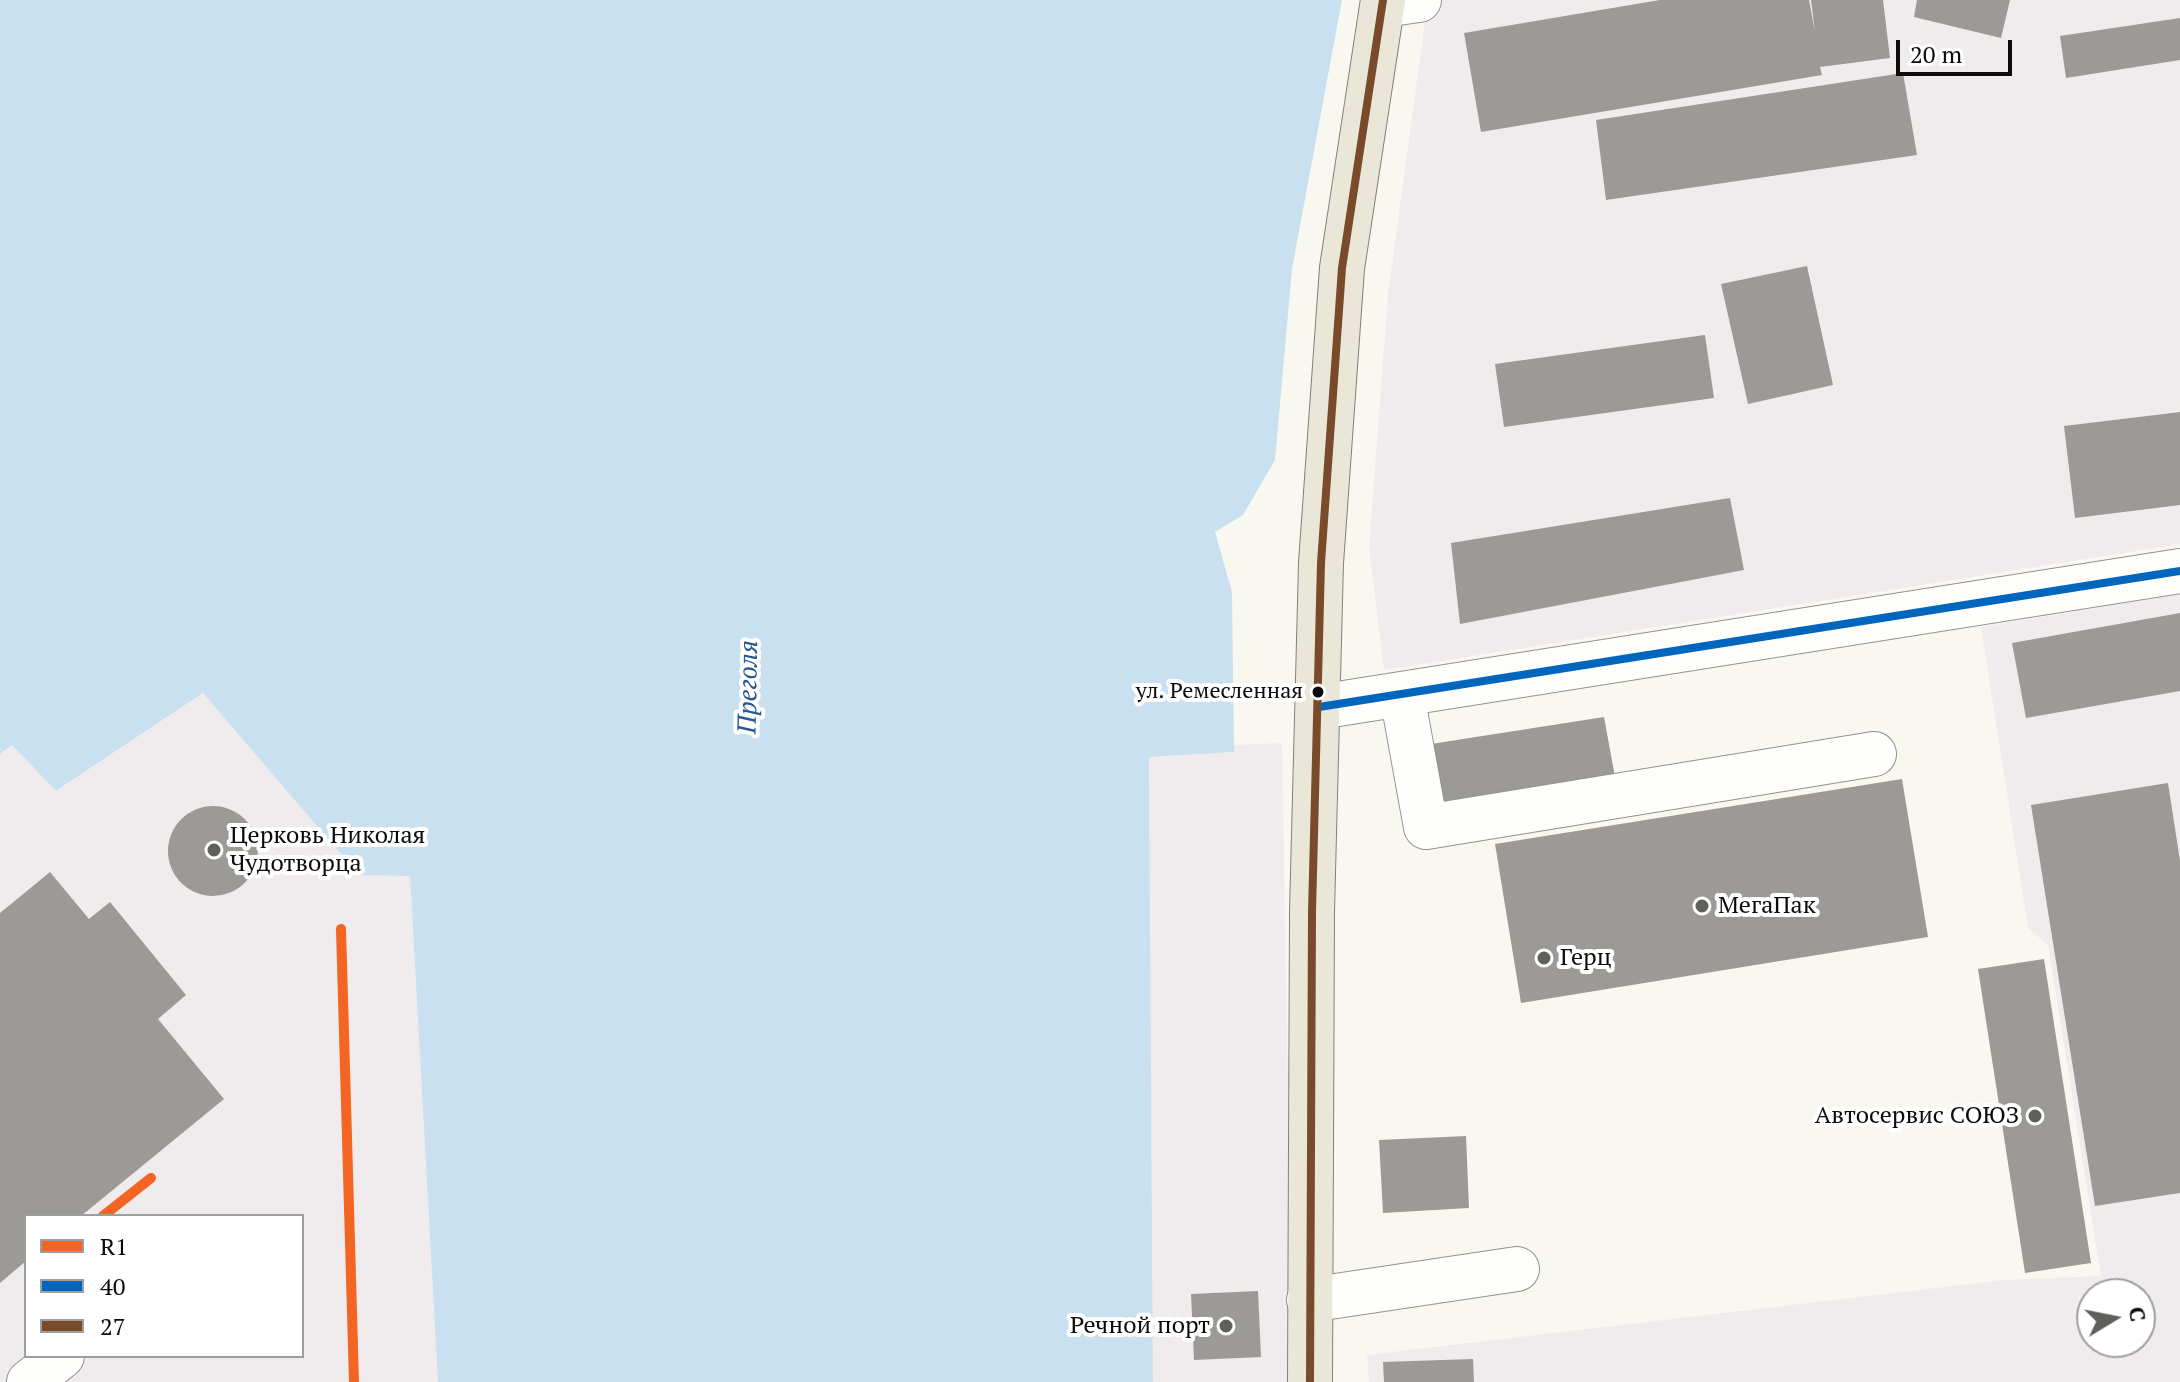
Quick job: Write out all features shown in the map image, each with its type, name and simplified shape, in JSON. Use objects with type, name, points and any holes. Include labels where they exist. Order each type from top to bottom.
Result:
[{"type":"main road","points":[[1310,1382],[1312,912],[1321,563],[1342,268],[1395,2]]},
{"type":"street","points":[[1319,707],[2180,571]]},
{"type":"street","points":[[1402,695],[1426,827],[1874,754]]},
{"type":"street","points":[[1309,1300],[1517,1269]]},
{"type":"street","points":[[29,1382],[59,1358]]},
{"type":"shaded area","points":[[1428,0],[2180,0],[2180,544],[1384,670],[1369,548],[1388,294]]},
{"type":"shaded area","points":[[2180,594],[2180,1382],[1369,1382],[1367,1355],[2004,1280],[2101,1276],[2048,945],[2028,928],[1981,627]]},
{"type":"shaded area","points":[[203,693],[359,874],[410,875],[438,1382],[0,1382],[0,754],[12,745],[57,791]]},
{"type":"shaded area","points":[[1282,743],[1293,1382],[1153,1382],[1149,757],[1234,752],[1234,745]]},
{"type":"water","name":"Преголя","points":[[0,0],[1342,0],[1292,269],[1275,460],[1243,515],[1215,532],[1232,592],[1234,752],[1149,757],[1153,1382],[438,1382],[410,876],[359,875],[203,693],[56,791],[12,745],[0,754]]},
{"type":"building","points":[[1660,0],[1809,0],[1815,32],[1811,0],[1883,0],[1890,58],[1820,67],[1822,75],[1481,132],[1464,33]]},
{"type":"building","points":[[1917,0],[2010,0],[2001,38],[1914,17]]},
{"type":"building","points":[[2180,18],[2180,60],[2066,78],[2060,36]]},
{"type":"building","points":[[1903,73],[1917,155],[1606,200],[1596,120]]},
{"type":"building","points":[[1807,266],[1833,385],[1748,404],[1721,284]]},
{"type":"building","points":[[1705,335],[1714,398],[1504,427],[1495,364]]},
{"type":"building","points":[[2180,412],[2180,505],[2075,518],[2064,426]]},
{"type":"building","points":[[1730,498],[1744,570],[1460,624],[1451,543]]},
{"type":"building","points":[[2180,613],[2180,691],[2026,718],[2012,643]]},
{"type":"building","points":[[1604,717],[1615,777],[1445,805],[1431,744]]},
{"type":"building","points":[[1902,779],[1928,937],[1521,1003],[1495,844]]},
{"type":"building","points":[[2168,783],[2180,861],[2180,1193],[2095,1206],[2031,805]]},
{"type":"building","name":"Церковь Николая Чудотворца","points":[[213,806],[230,810],[245,819],[254,834],[258,851],[254,868],[245,883],[230,892],[213,896],[196,892],[181,883],[172,868],[168,851],[172,834],[181,819],[196,810]]},
{"type":"building","points":[[50,872],[89,919],[110,902],[186,995],[158,1019],[224,1099],[83,1214],[24,1214],[24,1263],[0,1283],[0,913]]},
{"type":"building","name":"Автосервис СОЮЗ","points":[[2044,959],[2091,1263],[2025,1273],[1978,969]]},
{"type":"building","points":[[1466,1136],[1469,1208],[1383,1213],[1379,1140]]},
{"type":"building","name":"Речной порт","points":[[1258,1291],[1261,1357],[1194,1360],[1191,1294]]},
{"type":"building","points":[[1473,1359],[1474,1382],[1384,1382],[1383,1362]]},
{"type":"transit line","name":"27","points":[[1310,1382],[1312,912],[1321,563],[1342,268],[1383,0]]},
{"type":"transit line","name":"40","points":[[1319,707],[2180,571]]},
{"type":"transit line","name":"R1","points":[[341,929],[354,1382]]},
{"type":"transit line","name":"R1","points":[[106,1214],[151,1178]]},
{"type":"place","name":"ул. Ремесленная","points":[[1318,692]]},
{"type":"place","name":"Церковь Николая Чудотворца","points":[[214,850]]},
{"type":"place","name":"МегаПак","points":[[1702,906]]},
{"type":"place","name":"Герц","points":[[1544,958]]},
{"type":"place","name":"Автосервис СОЮЗ","points":[[2035,1116]]},
{"type":"place","name":"Речной порт","points":[[1226,1326]]}]
